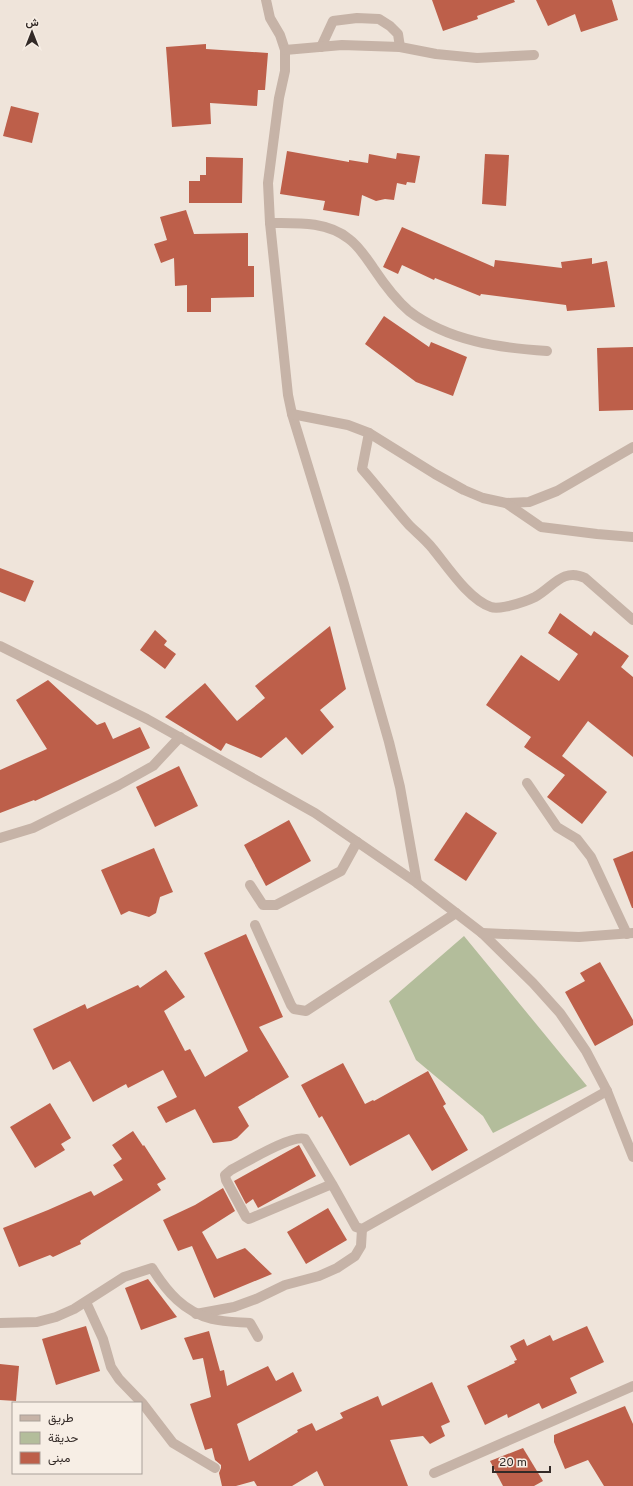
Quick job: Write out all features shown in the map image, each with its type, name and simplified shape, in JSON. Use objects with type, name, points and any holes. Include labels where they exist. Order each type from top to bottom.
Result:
[{"type":"street","points":[[266,0],[270,18],[280,35],[285,50],[285,71],[279,98],[268,183],[270,223],[285,372],[292,414],[344,584],[389,742],[400,787],[418,883]]},
{"type":"street","points":[[321,47],[333,22],[357,18],[379,19],[390,26],[398,34],[400,47]]},
{"type":"street","points":[[285,50],[342,45],[400,47],[436,54],[477,58],[534,55]]},
{"type":"street","points":[[270,223],[318,225],[349,238],[383,283],[409,310],[426,322],[456,336],[491,345],[547,351]]},
{"type":"street","points":[[292,414],[348,425],[369,433],[435,474],[464,490],[483,498],[506,503],[529,502],[557,491],[633,447]]},
{"type":"street","points":[[369,433],[362,468],[409,525],[432,547],[462,584],[480,601],[491,607],[502,608],[516,604],[534,598],[562,577],[572,574],[585,578],[633,620]]},
{"type":"street","points":[[506,503],[541,527],[633,537]]},
{"type":"street","points":[[0,646],[147,719],[315,813],[418,883],[482,933],[533,983],[560,1013],[586,1051],[607,1091],[633,1157]]},
{"type":"street","points":[[0,838],[33,828],[119,785],[153,766],[180,737]]},
{"type":"street","points":[[482,933],[579,937],[630,933],[591,857],[577,839],[557,827],[527,783]]},
{"type":"street","points":[[250,885],[263,905],[276,905],[341,871],[358,842]]},
{"type":"street","points":[[255,925],[290,1005],[294,1009],[306,1011],[456,913]]},
{"type":"street","points":[[332,1184],[249,1219],[246,1217],[226,1180],[226,1175],[231,1170],[290,1140],[301,1137],[305,1139],[332,1184],[356,1227],[362,1229],[607,1091]]},
{"type":"street","points":[[196,1314],[234,1307],[256,1299],[285,1285],[320,1276],[332,1270],[355,1256],[361,1246],[362,1229]]},
{"type":"street","points":[[0,1323],[38,1322],[56,1317],[74,1310],[124,1277],[152,1268],[164,1287],[180,1303],[196,1314],[213,1320],[250,1323],[258,1336]]},
{"type":"street","points":[[86,1302],[103,1339],[111,1367],[119,1379],[141,1402]]},
{"type":"street","points":[[434,1473],[633,1386]]},
{"type":"street","points":[[142,1403],[173,1443],[215,1468]]},
{"type":"green space","points":[[464,936],[587,1086],[493,1133],[483,1116],[416,1060],[389,1001]]},
{"type":"building","points":[[432,0],[514,0],[515,2],[477,16],[478,19],[443,31]]},
{"type":"building","points":[[536,0],[612,0],[618,20],[581,32],[575,14],[548,26]]},
{"type":"building","points":[[206,44],[206,49],[268,53],[265,90],[258,90],[257,106],[210,103],[211,124],[172,127],[166,47]]},
{"type":"building","points":[[11,106],[39,113],[32,143],[3,136]]},
{"type":"building","points":[[287,151],[349,162],[349,160],[368,163],[369,154],[396,159],[397,153],[420,156],[415,183],[407,182],[406,185],[397,183],[394,200],[385,199],[376,201],[362,195],[359,216],[323,210],[325,201],[280,194]]},
{"type":"building","points":[[485,154],[509,155],[506,206],[482,204]]},
{"type":"building","points":[[206,157],[243,158],[242,203],[189,203],[189,181],[200,181],[200,175],[206,175]]},
{"type":"building","points":[[186,210],[194,234],[248,233],[248,266],[254,266],[254,297],[211,298],[211,312],[187,312],[187,285],[175,286],[174,258],[161,263],[154,244],[167,240],[160,217]]},
{"type":"building","points":[[402,227],[494,267],[495,260],[562,268],[561,262],[592,258],[592,264],[607,261],[615,307],[567,311],[566,305],[481,294],[480,296],[435,278],[434,280],[402,265],[398,274],[383,267]]},
{"type":"building","points":[[384,316],[429,347],[431,342],[467,357],[453,396],[416,382],[365,344]]},
{"type":"building","points":[[633,347],[633,410],[599,411],[597,348]]},
{"type":"building","points":[[0,568],[34,581],[25,602],[0,592]]},
{"type":"building","points":[[560,613],[591,636],[594,631],[629,656],[621,667],[633,677],[633,757],[588,721],[562,756],[607,792],[582,824],[547,797],[565,775],[524,747],[531,737],[486,705],[521,655],[559,681],[578,654],[548,633]]},
{"type":"building","points":[[330,626],[346,689],[320,710],[334,727],[302,755],[286,737],[261,758],[226,743],[221,751],[165,717],[205,683],[237,721],[265,698],[255,686]]},
{"type":"building","points":[[155,630],[167,641],[164,645],[176,654],[165,669],[140,650]]},
{"type":"building","points":[[48,680],[97,725],[105,722],[113,739],[140,727],[150,748],[35,801],[34,800],[0,813],[0,770],[47,749],[16,700]]},
{"type":"building","points":[[179,766],[198,806],[155,827],[136,787]]},
{"type":"building","points":[[466,812],[497,833],[466,881],[434,860]]},
{"type":"building","points":[[289,820],[311,861],[266,886],[244,845]]},
{"type":"building","points":[[154,848],[173,892],[160,897],[156,913],[149,917],[129,911],[121,915],[101,870]]},
{"type":"building","points":[[633,851],[633,908],[632,908],[613,859]]},
{"type":"building","points":[[246,934],[283,1017],[259,1027],[289,1077],[238,1107],[249,1126],[237,1138],[231,1141],[213,1143],[195,1109],[166,1123],[157,1107],[177,1097],[163,1070],[128,1088],[126,1084],[93,1102],[70,1061],[53,1070],[33,1029],[85,1004],[87,1009],[138,985],[140,988],[166,970],[185,997],[164,1011],[185,1051],[190,1049],[205,1077],[248,1051],[204,953]]},
{"type":"building","points":[[600,962],[633,1020],[633,1025],[595,1046],[565,992],[585,981],[580,973]]},
{"type":"building","points":[[343,1063],[365,1104],[373,1100],[374,1101],[428,1071],[446,1104],[443,1106],[468,1150],[432,1171],[409,1134],[350,1166],[322,1116],[319,1118],[301,1085]]},
{"type":"building","points":[[50,1103],[71,1138],[61,1144],[65,1150],[35,1168],[10,1127]]},
{"type":"building","points":[[133,1131],[166,1179],[157,1184],[161,1190],[80,1241],[81,1244],[53,1257],[50,1255],[19,1267],[3,1228],[91,1191],[94,1196],[123,1180],[113,1165],[122,1159],[112,1145]]},
{"type":"building","points":[[299,1145],[316,1176],[258,1208],[253,1199],[246,1204],[234,1181]]},
{"type":"building","points":[[223,1188],[235,1211],[202,1232],[217,1259],[245,1248],[272,1274],[214,1298],[192,1246],[178,1251],[163,1220],[195,1205]]},
{"type":"building","points":[[328,1208],[347,1240],[306,1264],[287,1232]]},
{"type":"building","points":[[148,1279],[177,1317],[141,1330],[125,1288]]},
{"type":"building","points":[[86,1326],[100,1371],[56,1385],[42,1339]]},
{"type":"building","points":[[587,1326],[604,1362],[570,1378],[577,1393],[542,1409],[539,1403],[508,1418],[507,1414],[485,1425],[467,1386],[515,1363],[514,1361],[517,1360],[510,1346],[524,1339],[527,1346],[550,1335],[553,1341]]},
{"type":"building","points":[[209,1331],[220,1371],[224,1370],[227,1386],[268,1366],[276,1381],[293,1372],[302,1391],[237,1424],[249,1461],[298,1432],[297,1430],[312,1423],[316,1431],[343,1418],[340,1413],[378,1396],[382,1406],[432,1382],[450,1422],[441,1426],[445,1436],[430,1444],[423,1436],[390,1440],[408,1486],[324,1486],[317,1471],[292,1486],[257,1486],[254,1481],[236,1486],[222,1486],[219,1473],[221,1465],[215,1460],[212,1448],[205,1450],[190,1404],[211,1397],[203,1358],[193,1360],[184,1338]]},
{"type":"building","points":[[0,1364],[19,1366],[16,1401],[0,1400]]},
{"type":"building","points":[[625,1406],[633,1424],[633,1486],[604,1486],[588,1460],[565,1469],[554,1442],[554,1435]]},
{"type":"building","points":[[523,1448],[543,1481],[534,1486],[503,1486],[490,1461]]}]
